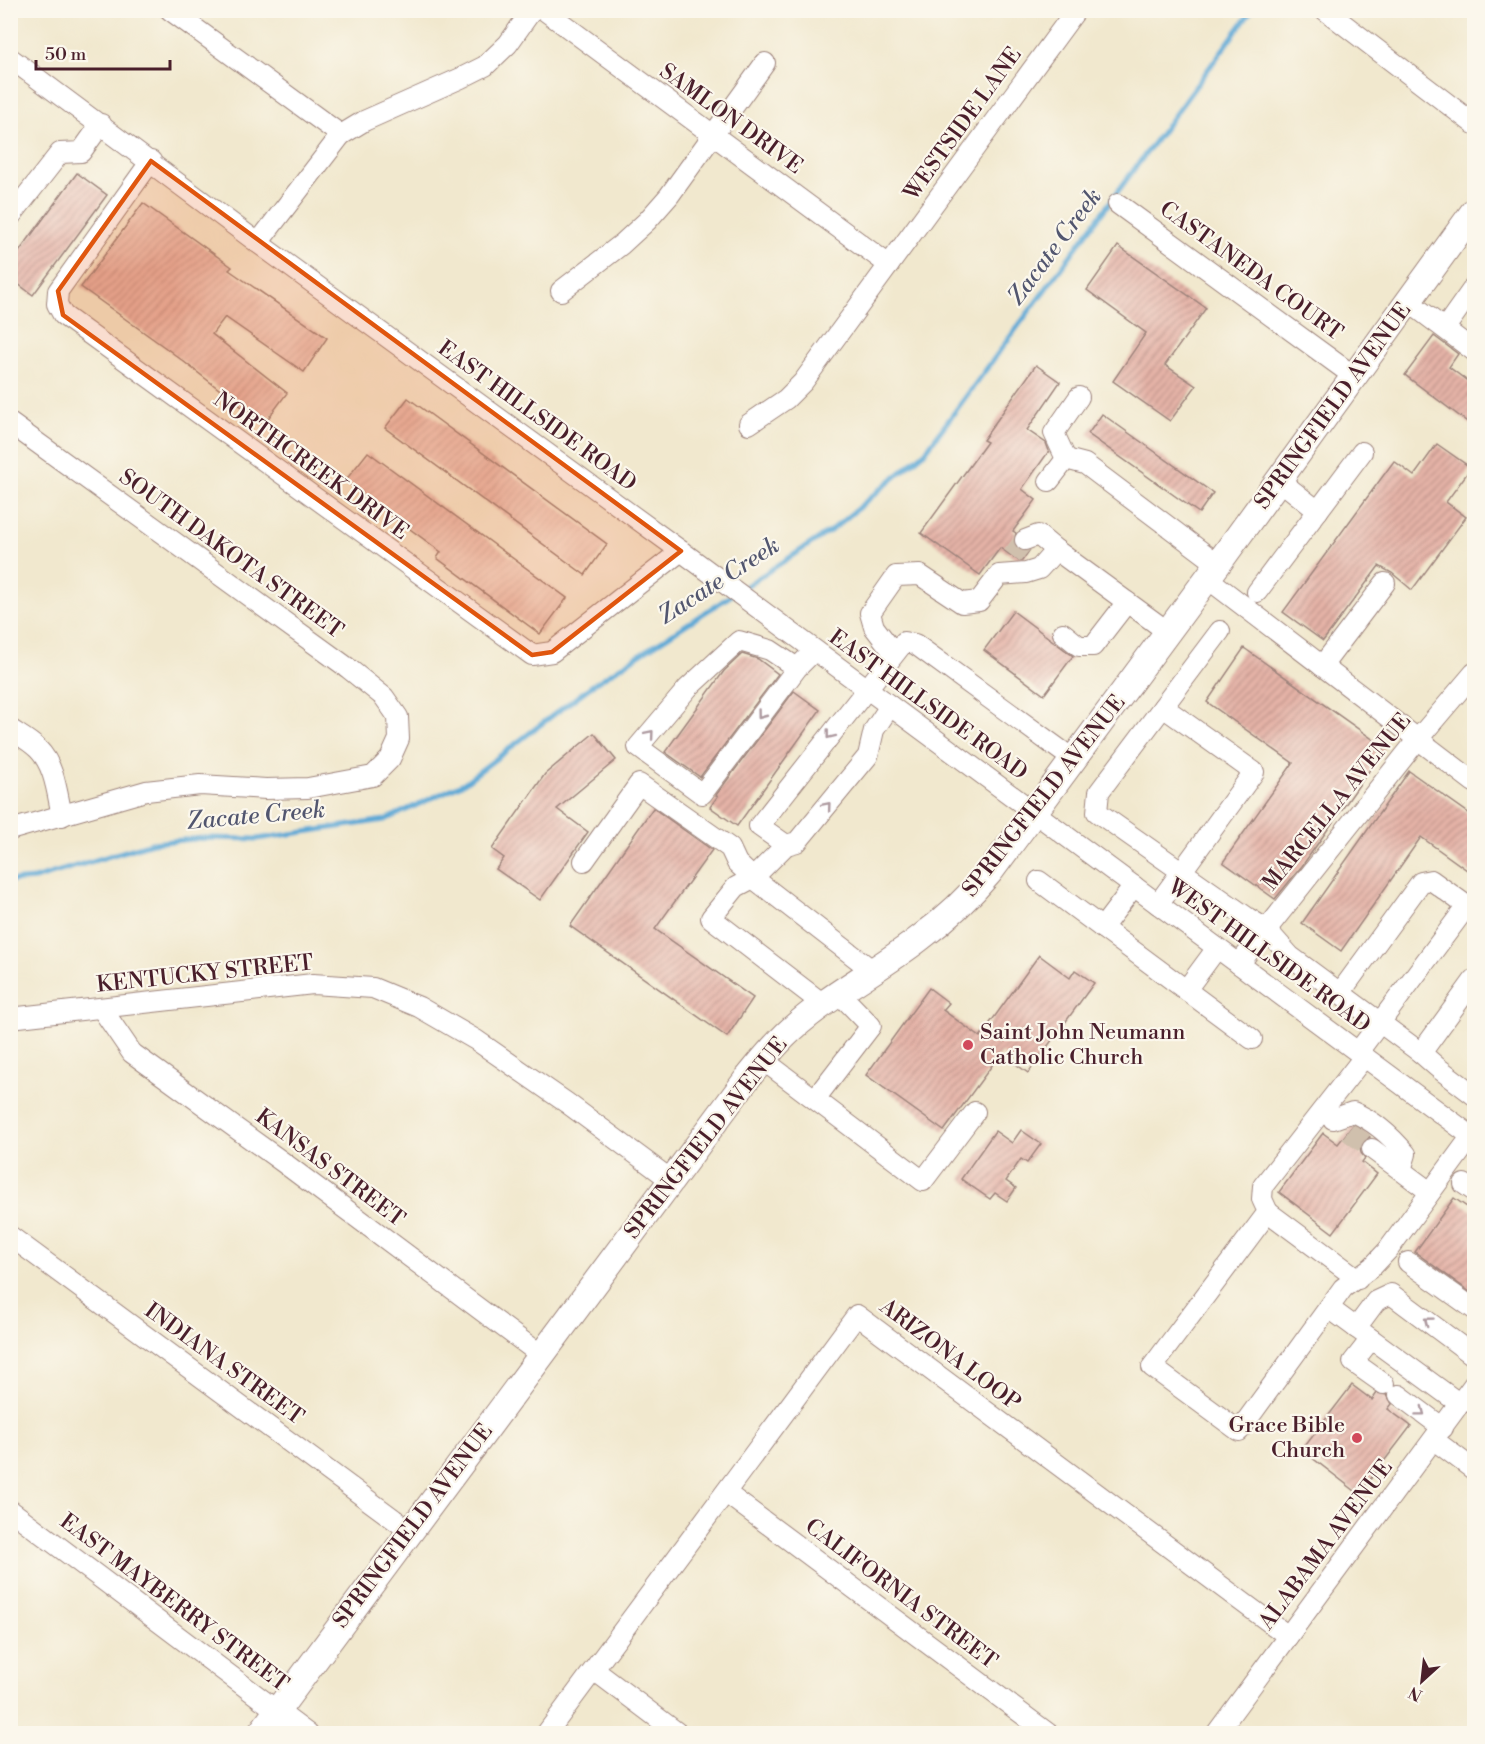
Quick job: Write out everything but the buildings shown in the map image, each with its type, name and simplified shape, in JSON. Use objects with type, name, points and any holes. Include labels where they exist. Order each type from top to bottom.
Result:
[{"type":"main road","name":"SPRINGFIELD AVENUE","points":[[260,1734],[671,1180],[763,1060],[792,1029],[831,999],[920,938],[973,892],[1035,813],[1409,302],[1472,220]]},
{"type":"street","points":[[170,10],[341,135]]},
{"type":"street","points":[[258,243],[341,135],[364,121],[484,66],[508,44],[532,10]]},
{"type":"street","name":"SAMLON DRIVE","points":[[544,10],[889,265]]},
{"type":"street","name":"WESTSIDE LANE","points":[[749,424],[786,399],[803,382],[1076,10]]},
{"type":"street","points":[[1326,10],[1474,124]]},
{"type":"street","name":"EAST HILLSIDE ROAD","points":[[10,58],[258,243],[681,551],[1035,813]]},
{"type":"street","points":[[561,291],[622,244],[647,221],[669,195],[765,63]]},
{"type":"street","points":[[10,217],[60,153],[81,152],[101,124]]},
{"type":"street","name":"NORTHCREEK DRIVE","points":[[151,161],[58,291],[57,304],[63,315],[532,655],[552,652],[681,551]]},
{"type":"street","name":"CASTANEDA COURT","points":[[1118,204],[1355,377]]},
{"type":"street","points":[[1445,328],[1474,287]]},
{"type":"street","points":[[1409,302],[1472,345]]},
{"type":"street","points":[[1066,459],[1054,433],[1079,397]]},
{"type":"street","name":"SOUTH DAKOTA STREET","points":[[10,423],[329,654],[384,697],[398,717],[399,739],[390,759],[373,776],[308,788],[266,789],[200,785],[146,791],[62,816]]},
{"type":"street","points":[[1257,592],[1362,452]]},
{"type":"street","points":[[1049,481],[1066,459]]},
{"type":"street","points":[[1066,459],[1085,464],[1322,666],[1474,782]]},
{"type":"street","points":[[1279,480],[1318,511]]},
{"type":"street","points":[[1025,540],[1038,535],[1168,632]]},
{"type":"street","points":[[999,575],[1026,573],[1039,568],[1056,550]]},
{"type":"street","points":[[894,653],[874,627],[870,613],[896,576],[920,575],[962,603],[979,601],[1012,556]]},
{"type":"street","points":[[1322,666],[1385,583]]},
{"type":"street","points":[[1063,633],[1079,646],[1093,646],[1127,602]]},
{"type":"street","points":[[1220,631],[1100,792],[1097,812],[1266,929],[1290,957],[1381,1023],[1474,1095]]},
{"type":"street","points":[[797,668],[770,650],[739,641],[688,688],[639,747],[702,794],[797,668],[814,651]]},
{"type":"street","points":[[786,845],[759,826],[904,642],[915,644],[1074,760]]},
{"type":"street","name":"MARCELLA AVENUE","points":[[1239,964],[1474,672]]},
{"type":"street","points":[[815,1099],[871,1026],[711,918],[736,887],[753,878],[786,845],[797,842],[868,756],[874,730],[890,706]]},
{"type":"street","points":[[1158,904],[1254,772],[1163,706]]},
{"type":"street","points":[[10,729],[38,749],[48,764],[56,784],[62,816],[10,830]]},
{"type":"street","points":[[584,861],[639,784],[730,848],[737,863],[753,878],[873,971]]},
{"type":"street","name":"WEST HILLSIDE ROAD","points":[[1035,813],[1474,1136]]},
{"type":"street","points":[[1334,1120],[1361,1054],[1381,1023],[1471,908],[1431,880],[1421,882],[1340,993]]},
{"type":"street","points":[[1039,882],[1252,1039]]},
{"type":"street","points":[[1102,928],[1134,886]]},
{"type":"street","points":[[1186,990],[1217,948]]},
{"type":"street","points":[[1421,1053],[1474,980]]},
{"type":"street","name":"KENTUCKY STREET","points":[[10,1018],[313,984],[373,988],[419,1007],[476,1040],[567,1103],[671,1180]]},
{"type":"street","name":"KANSAS STREET","points":[[102,1009],[132,1053],[541,1355]]},
{"type":"street","points":[[763,1060],[923,1180],[975,1112]]},
{"type":"street","points":[[1358,1279],[1268,1212],[1262,1199],[1263,1186],[1334,1120],[1353,1112],[1366,1118],[1393,1138],[1406,1154],[1401,1170]]},
{"type":"street","points":[[1268,1212],[1152,1367],[1239,1431],[1344,1287],[1358,1279],[1389,1250],[1430,1192],[1474,1136]]},
{"type":"street","points":[[1372,1149],[1430,1192]]},
{"type":"street","name":"INDIANA STREET","points":[[10,1236],[410,1531]]},
{"type":"street","points":[[1408,1262],[1474,1309]]},
{"type":"street","points":[[1474,1356],[1391,1294],[1376,1301],[1353,1362],[1391,1390],[1474,1470]]},
{"type":"street","points":[[1329,1308],[1460,1404]]},
{"type":"street","name":"ARIZONA LOOP","points":[[546,1734],[857,1315],[1288,1636]]},
{"type":"street","name":"ALABAMA AVENUE","points":[[1216,1734],[1474,1384]]},
{"type":"street","name":"CALIFORNIA STREET","points":[[726,1493],[1049,1734]]},
{"type":"street","name":"EAST MAYBERRY STREET","points":[[10,1510],[308,1734]]},
{"type":"street","points":[[594,1670],[679,1734]]},
{"type":"highlighted area","points":[[151,161],[681,551],[552,652],[532,655],[63,315],[58,291]]},
{"type":"waterway","name":"Zacate Creek","points":[[740,590],[833,529],[925,452],[1252,10]]},
{"type":"waterway","name":"Zacate Creek","points":[[10,881],[34,879],[152,843],[204,838],[257,839],[385,820],[464,783],[594,684],[732,595]]},
{"type":"tunnel","points":[[1012,556],[1025,540]]},
{"type":"tunnel","points":[[1348,1131],[1372,1149]]},
{"type":"place","name":"Saint John Neumann Catholic Church","points":[[968,1045]]},
{"type":"place","name":"Grace Bible Church","points":[[1357,1438]]}]
